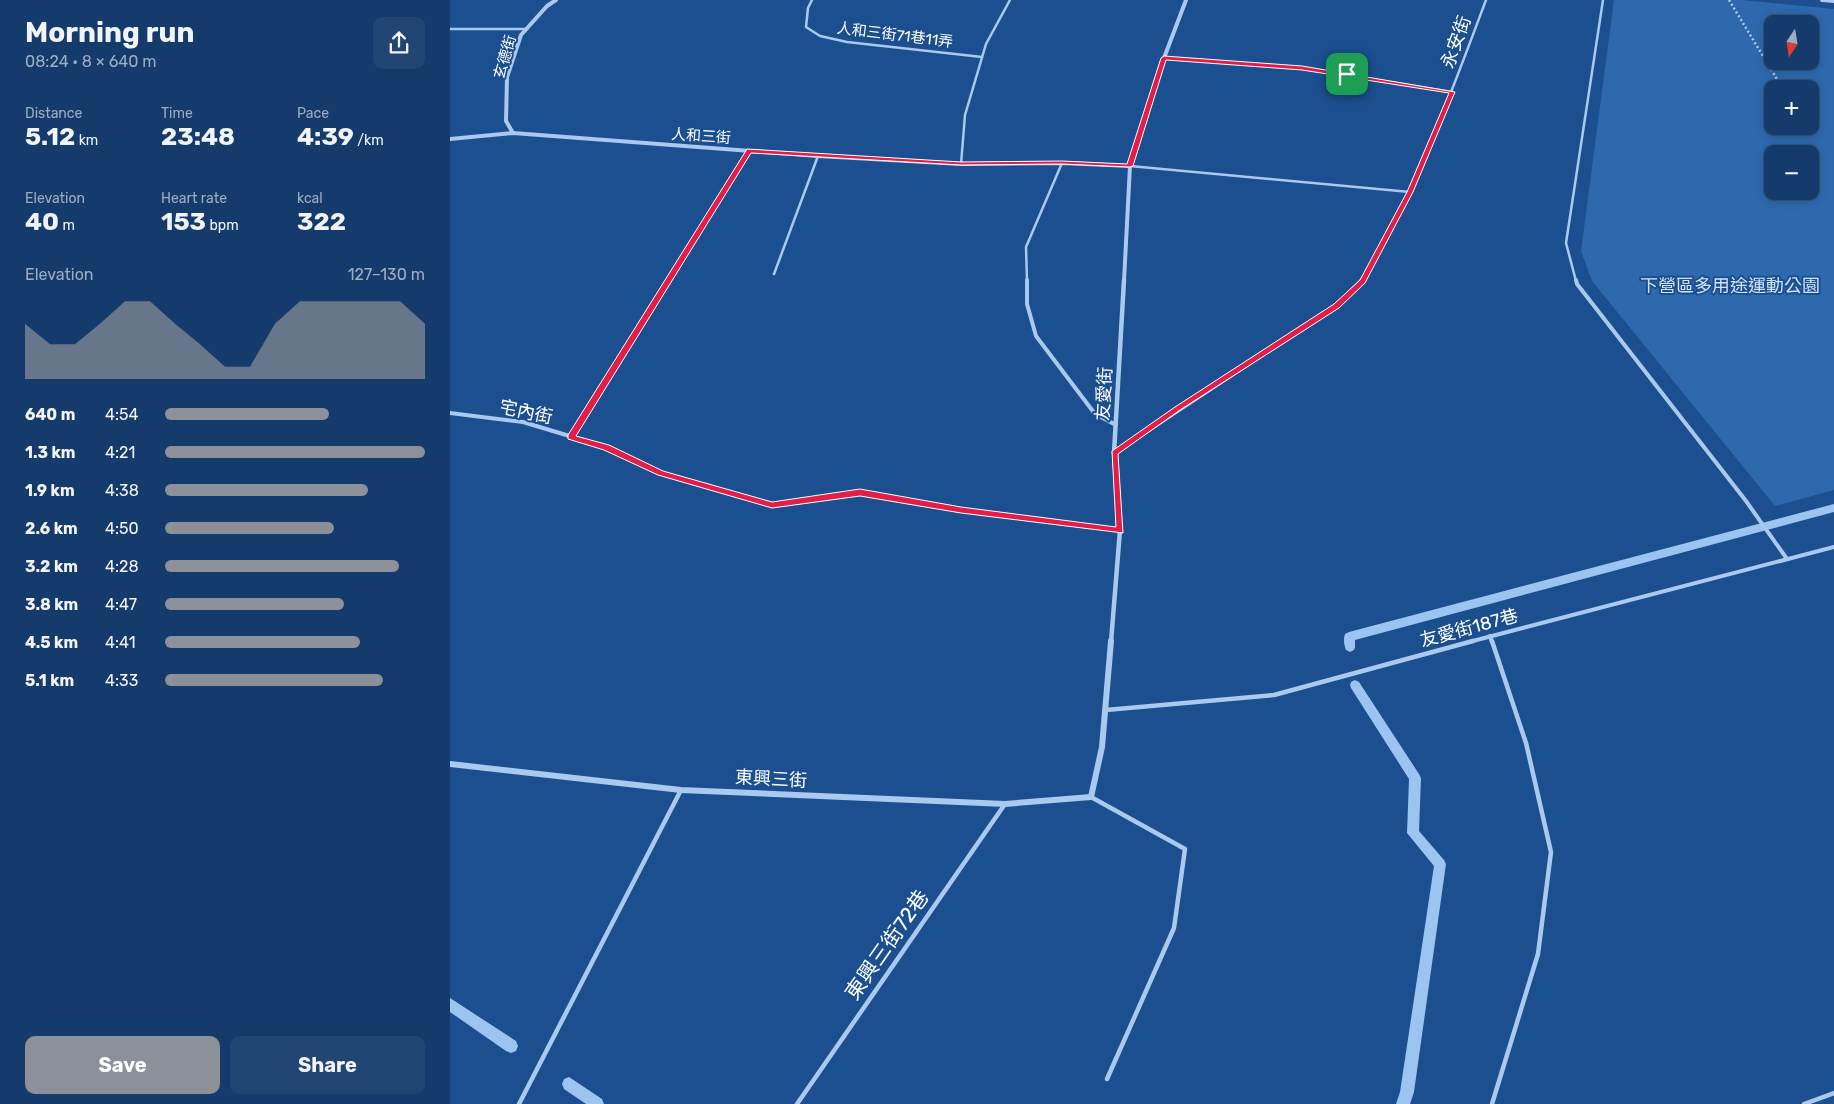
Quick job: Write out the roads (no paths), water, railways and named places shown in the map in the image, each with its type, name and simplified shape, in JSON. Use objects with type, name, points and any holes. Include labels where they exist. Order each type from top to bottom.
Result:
[{"type":"street","name":"玄德街","points":[[513,132],[506,121],[508,76],[521,35],[556,0]]},
{"type":"street","name":"友愛街","points":[[1091,797],[1102,747],[1120,530],[1114,453],[1130,166],[1164,58],[1186,0]]},
{"type":"street","points":[[1822,0],[1834,1]]},
{"type":"street","name":"人和三街","points":[[450,139],[513,132],[818,156],[961,164],[1062,162],[1130,166]]},
{"type":"street","name":"東興三街","points":[[450,764],[681,790],[1005,804],[1091,797]]},
{"type":"lane","name":"人和三街71巷11弄","points":[[812,0],[808,8],[806,27],[820,36],[847,42],[982,57]]},
{"type":"lane","points":[[961,164],[965,115],[982,57],[986,44],[1010,0]]},
{"type":"lane","name":"永安街","points":[[1114,453],[1178,408],[1336,306],[1362,281],[1410,192],[1452,92],[1486,0]]},
{"type":"lane","points":[[1603,0],[1566,243],[1577,284],[1746,500],[1787,559]]},
{"type":"lane","points":[[450,29],[527,29]]},
{"type":"lane","points":[[1164,58],[1302,68],[1452,92]]},
{"type":"lane","points":[[571,437],[749,151]]},
{"type":"lane","points":[[774,274],[818,156]]},
{"type":"lane","points":[[1062,162],[1043,211],[1026,247],[1027,304],[1036,336],[1095,414],[1116,426]]},
{"type":"lane","points":[[1130,166],[1410,192]]},
{"type":"lane","name":"宅內街","points":[[450,413],[523,422],[606,448],[660,473],[772,505],[860,492],[961,510],[1120,530]]},
{"type":"lane","name":"友愛街187巷","points":[[1106,710],[1274,695],[1490,636],[1834,547]]},
{"type":"lane","points":[[1490,636],[1526,743],[1551,852],[1538,954],[1492,1104]]},
{"type":"lane","points":[[520,1104],[681,790]]},
{"type":"lane","points":[[1091,797],[1185,849],[1174,928],[1107,1079]]},
{"type":"lane","name":"東興三街72巷","points":[[797,1104],[1005,804]]},
{"type":"lane","points":[[1804,1104],[1834,1093]]},
{"type":"waterway","points":[[1350,647],[1349,637],[1834,508]]},
{"type":"waterway","points":[[1355,685],[1415,778],[1413,833],[1440,864],[1407,1092],[1403,1104]]},
{"type":"waterway","points":[[450,1004],[511,1046]]},
{"type":"waterway","points":[[569,1084],[597,1104]]},
{"type":"park label","name":"下營區多用途運動公園","points":[[1730,286]]}]
